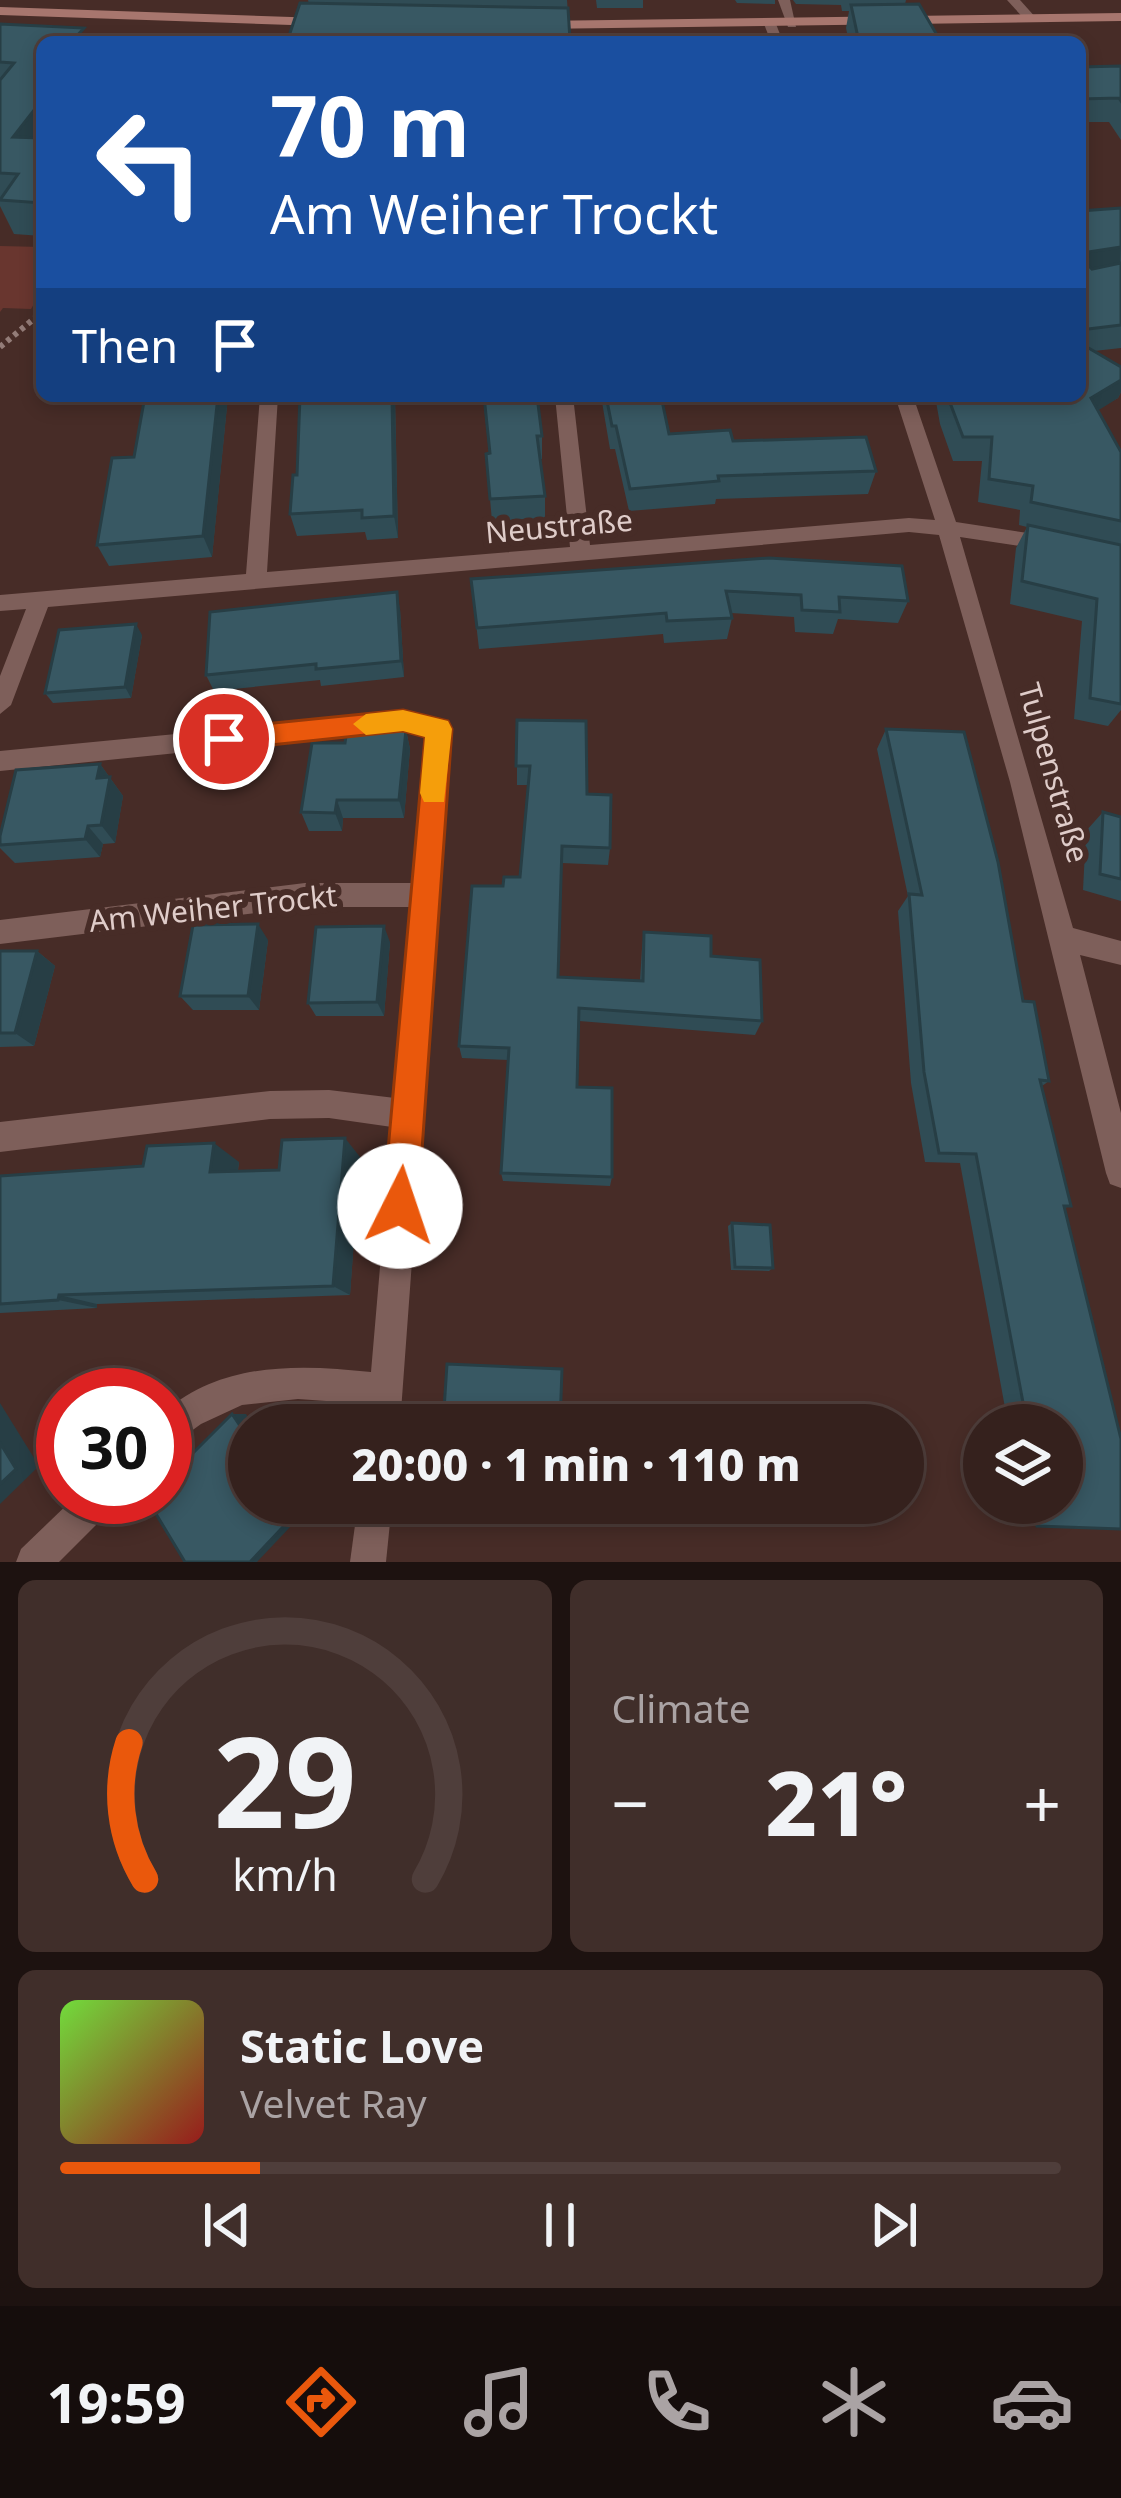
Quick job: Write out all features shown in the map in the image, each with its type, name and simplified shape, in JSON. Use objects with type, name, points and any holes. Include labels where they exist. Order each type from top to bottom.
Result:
[{"type":"main road","points":[[0,11],[330,22]]},
{"type":"main road","points":[[513,25],[1121,17]]},
{"type":"street","points":[[784,0],[791,24]]},
{"type":"street","points":[[1013,0],[1031,19]]},
{"type":"street","points":[[770,24],[775,36]]},
{"type":"street","points":[[256,584],[269,402]]},
{"type":"street","points":[[565,402],[581,555]]},
{"type":"street","name":"Tulpenstraße","points":[[906,402],[949,526],[1064,938],[1121,1173]]},
{"type":"street","name":"Neustraße","points":[[0,603],[909,525],[949,526],[1074,549]]},
{"type":"street","points":[[0,705],[39,603]]},
{"type":"street","points":[[0,761],[403,721],[439,729],[385,1404]]},
{"type":"street","name":"Am Weiher Trockt","points":[[0,932],[305,895],[426,896]]},
{"type":"street","points":[[1064,938],[1121,953]]},
{"type":"street","points":[[0,1137],[270,1105],[329,1104],[407,1114]]},
{"type":"street","points":[[192,1410],[236,1388],[304,1381],[387,1390]]},
{"type":"street","points":[[34,1562],[73,1524]]},
{"type":"street","points":[[368,1562],[372,1524]]},
{"type":"path","points":[[0,347],[36,317]]},
{"type":"shaded area","points":[[0,246],[36,247],[36,300],[31,309],[3,308],[0,312]]},
{"type":"building","points":[[300,3],[568,8],[570,36],[289,36]]},
{"type":"building","points":[[919,4],[938,36],[858,36],[851,5]]},
{"type":"building","points":[[0,24],[84,28],[77,36],[36,36],[36,108],[13,137],[36,138],[36,203],[0,200],[18,174],[0,173],[0,80],[14,63],[0,62]]},
{"type":"building","points":[[1121,66],[1121,101],[1086,99],[1086,67]]},
{"type":"building","points":[[1121,208],[1121,247],[1088,252],[1087,264],[1092,269],[1121,263],[1121,325],[1086,329],[1086,211]]},
{"type":"building","points":[[1086,347],[1121,367],[1121,380],[1091,398],[1121,452],[1121,521],[1031,502],[1033,486],[989,479],[992,437],[963,437],[950,402],[1086,402]]},
{"type":"building","points":[[144,402],[217,402],[203,536],[97,545],[112,458],[134,457]]},
{"type":"building","points":[[300,402],[392,402],[394,516],[362,518],[362,510],[290,514],[293,475],[297,475]]},
{"type":"building","points":[[485,402],[538,402],[545,496],[490,499],[486,454],[490,453]]},
{"type":"building","points":[[607,402],[662,402],[669,434],[730,430],[733,441],[866,437],[876,471],[718,476],[719,481],[630,489],[616,426],[612,426]]},
{"type":"building","points":[[1028,525],[1121,545],[1121,704],[1090,698],[1097,599],[1022,581]]},
{"type":"building","points":[[769,558],[902,566],[908,601],[839,597],[840,612],[802,610],[801,595],[726,591],[732,618],[667,621],[666,613],[477,628],[471,579]]},
{"type":"building","points":[[397,592],[401,661],[206,675],[210,612]]},
{"type":"building","points":[[136,624],[125,687],[45,693],[59,630]]},
{"type":"building","points":[[517,720],[586,721],[587,794],[611,795],[610,848],[562,846],[558,977],[643,981],[644,932],[711,936],[711,956],[760,960],[762,1021],[579,1008],[577,1087],[612,1088],[612,1177],[501,1173],[509,1048],[459,1046],[472,886],[503,886],[504,877],[520,877],[530,766],[516,766]]},
{"type":"building","points":[[347,729],[406,730],[399,800],[337,800],[335,813],[301,812],[312,743],[345,743]]},
{"type":"building","points":[[886,729],[964,732],[998,862],[1023,1001],[1034,1002],[1049,1081],[1040,1080],[1071,1206],[1064,1206],[1121,1439],[1121,1529],[1037,1526],[1083,1524],[1083,1404],[1023,1404],[976,1154],[939,1153],[924,1072],[909,894],[922,895]]},
{"type":"building","points":[[100,764],[97,778],[110,777],[101,825],[88,826],[85,839],[0,845],[16,770]]},
{"type":"building","points":[[1103,812],[1121,817],[1121,879],[1100,874]]},
{"type":"building","points":[[258,924],[248,996],[180,996],[193,925]]},
{"type":"building","points":[[384,926],[377,1002],[308,1003],[316,927]]},
{"type":"building","points":[[0,951],[37,951],[15,1033],[0,1033]]},
{"type":"building","points":[[345,1138],[333,1286],[59,1295],[58,1300],[0,1304],[0,1176],[143,1166],[147,1146],[214,1143],[210,1172],[279,1170],[282,1140]]},
{"type":"building","points":[[732,1223],[770,1225],[773,1268],[735,1267]]},
{"type":"building","points":[[447,1364],[562,1369],[561,1404],[444,1404]]},
{"type":"building","points":[[228,1418],[228,1524],[286,1524],[250,1562],[185,1562],[162,1524],[192,1524],[192,1454]]},
{"type":"building","points":[[0,1443],[16,1469],[0,1484]]},
{"type":"slow traffic","points":[[366,724],[403,721],[439,729],[434,793]]},
{"type":"route","points":[[224,739],[403,721],[439,729],[400,1206]]}]
